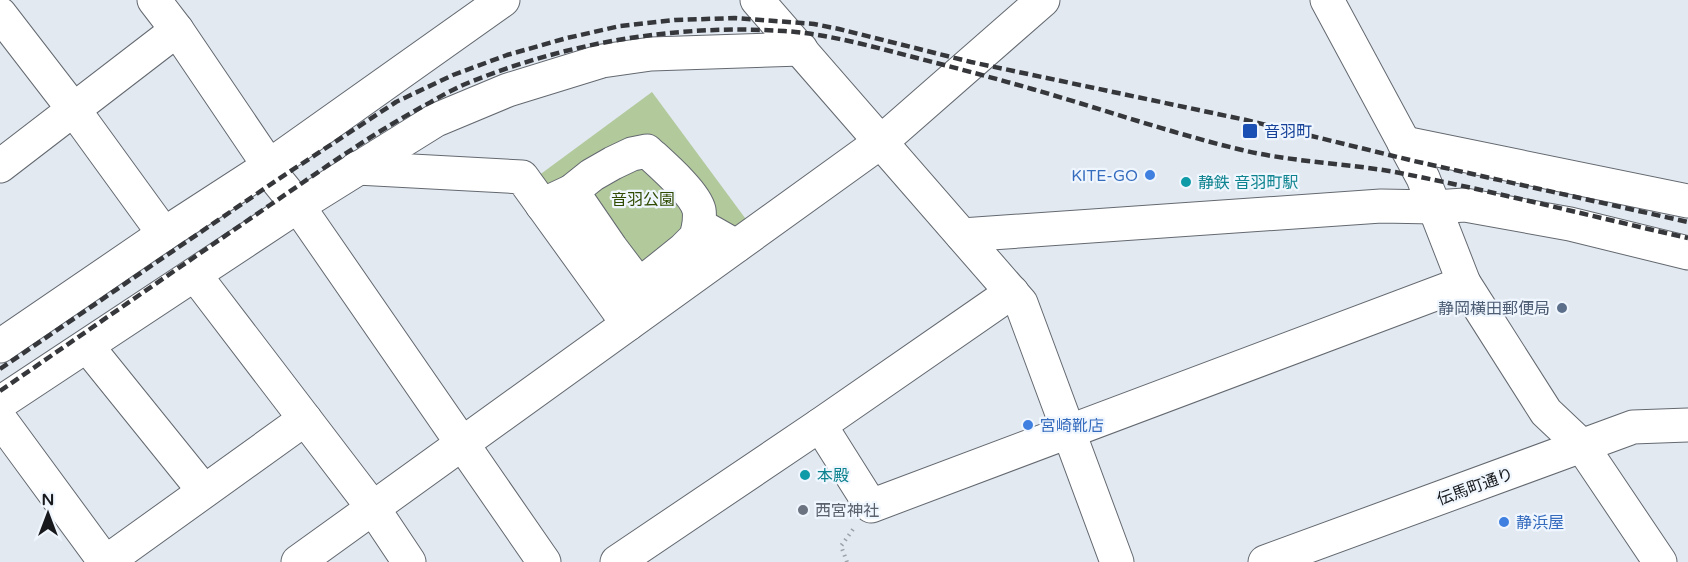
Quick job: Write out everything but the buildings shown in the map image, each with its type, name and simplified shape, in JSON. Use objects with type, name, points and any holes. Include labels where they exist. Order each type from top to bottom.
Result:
[{"type":"street","points":[[154,0],[544,562]]},
{"type":"street","points":[[0,346],[164,234],[269,166],[503,0]]},
{"type":"street","points":[[757,0],[1021,303],[1117,562]]},
{"type":"street","points":[[298,562],[462,444],[624,319],[736,246],[882,141],[1042,0]]},
{"type":"street","points":[[1327,0],[1423,178],[1464,283],[1546,412],[1582,446],[1660,562]]},
{"type":"street","points":[[0,14],[74,110],[164,234]]},
{"type":"street","points":[[0,166],[177,30]]},
{"type":"street","points":[[0,403],[298,206],[436,120],[508,90],[602,61],[651,54],[801,49]]},
{"type":"street","points":[[1404,143],[1688,201]]},
{"type":"street","points":[[542,205],[572,191],[592,176],[632,153],[647,151],[688,192],[699,210],[699,225],[696,237],[683,250],[648,278],[636,281]]},
{"type":"street","points":[[357,168],[522,177],[624,319]]},
{"type":"street","points":[[572,191],[610,248],[636,281]]},
{"type":"street","points":[[962,235],[1381,206],[1465,205],[1570,224],[1688,252]]},
{"type":"street","points":[[699,225],[736,246]]},
{"type":"street","points":[[195,275],[373,508],[409,562]]},
{"type":"street","points":[[624,319],[626,305],[636,281]]},
{"type":"street","points":[[820,425],[871,506],[1464,283]]},
{"type":"street","points":[[616,562],[1012,292]]},
{"type":"street","points":[[87,346],[204,491]]},
{"type":"street","points":[[0,419],[105,562],[305,418]]},
{"type":"street","name":"伝馬町通り","points":[[1265,562],[1634,427],[1688,425]]},
{"type":"path","points":[[847,562],[841,546],[871,506]]},
{"type":"green space","name":"音羽公園","points":[[652,92],[748,222],[634,306],[538,176]]},
{"type":"railway","points":[[0,369],[277,180],[396,102],[453,75],[507,55],[620,26],[675,20],[735,18],[814,24],[971,62],[1246,120],[1414,161],[1688,222]]},
{"type":"railway","points":[[0,391],[349,151],[447,93],[501,70],[540,58],[620,40],[661,34],[743,30],[784,31],[835,38],[1003,81],[1242,150],[1395,172],[1688,238]]},
{"type":"place","name":"音羽町","points":[[1250,131]]},
{"type":"place","name":"KITE-GO","points":[[1150,175]]},
{"type":"place","name":"静鉄 音羽町駅","points":[[1186,182]]},
{"type":"place","name":"静岡横田郵便局","points":[[1562,308]]},
{"type":"place","name":"宮崎靴店","points":[[1028,425]]},
{"type":"place","name":"本殿","points":[[805,475]]},
{"type":"place","name":"西宮神社","points":[[803,510]]},
{"type":"place","name":"静浜屋","points":[[1504,522]]}]
